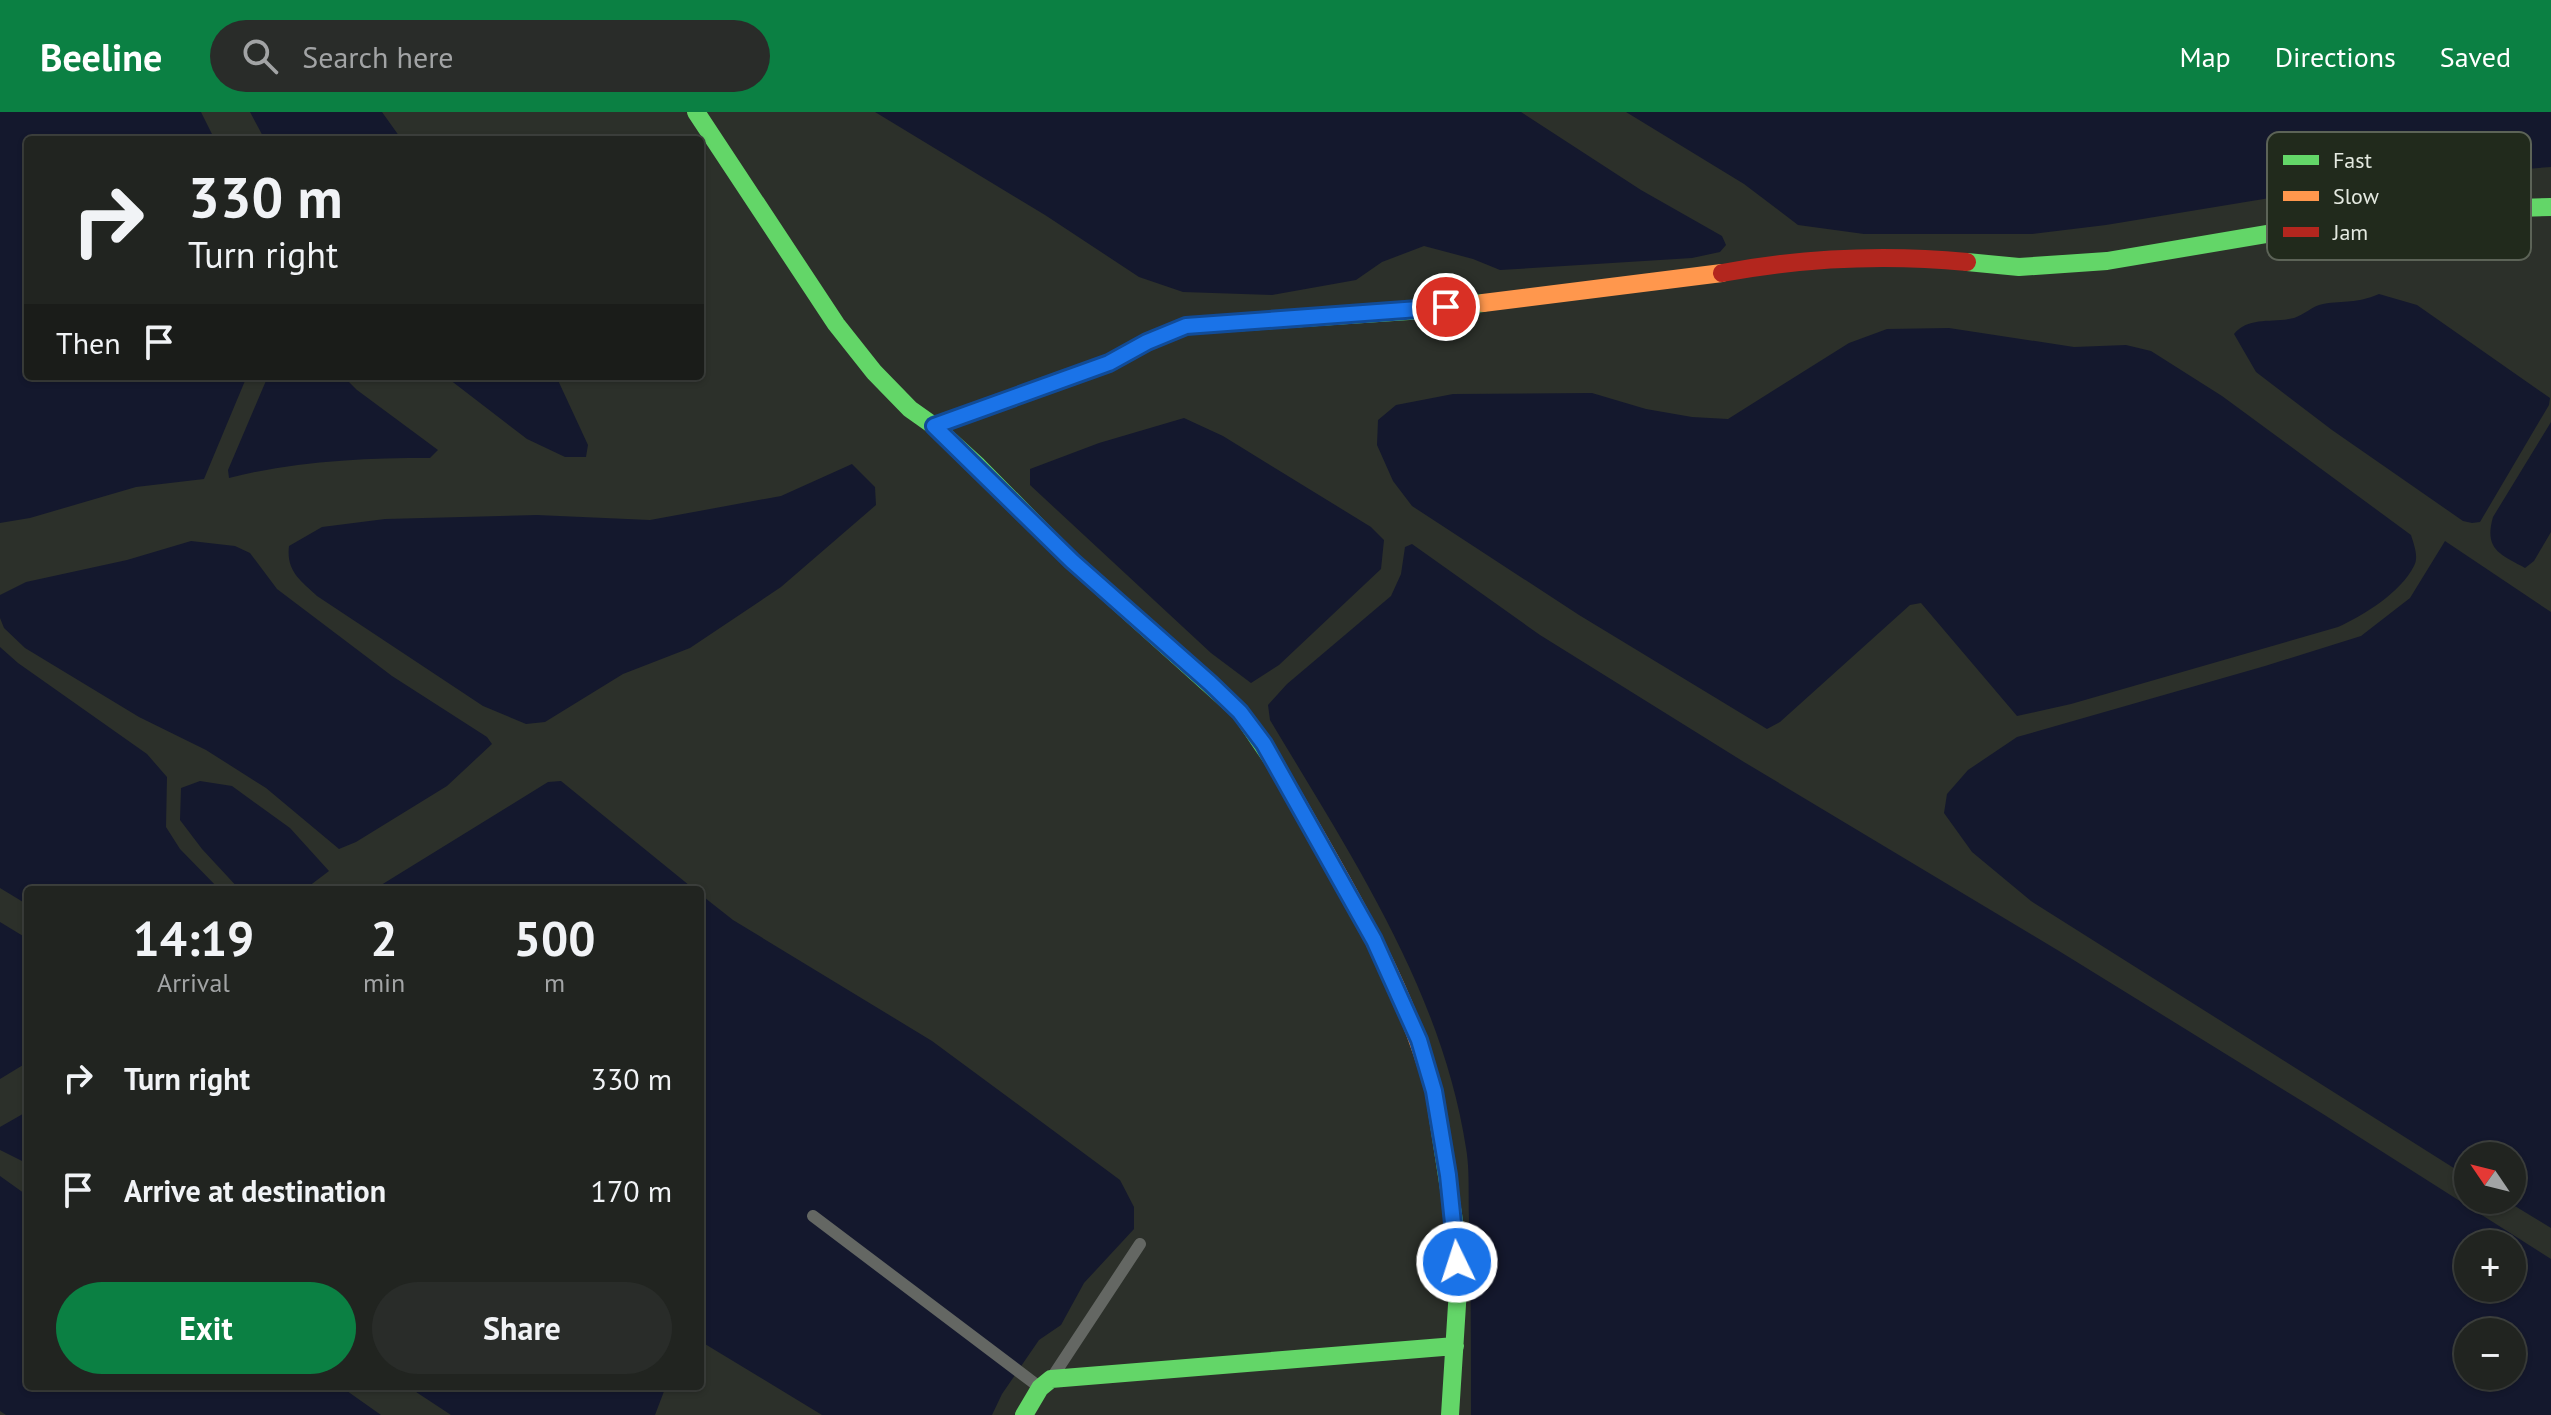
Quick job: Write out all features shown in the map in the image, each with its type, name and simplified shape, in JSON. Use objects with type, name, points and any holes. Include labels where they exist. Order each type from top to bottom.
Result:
[{"type":"street","points":[[696,112],[836,324],[874,372],[1072,561],[1240,712],[1264,744],[1303,811],[1374,940],[1419,1040],[1434,1091],[1456,1234],[1458,1289],[1450,1415]]},
{"type":"street","points":[[934,426],[1109,363],[1147,342],[1186,326],[1424,310],[1685,279],[1776,263],[1913,257],[2019,267],[2107,261],[2267,234]]},
{"type":"street","points":[[1024,1415],[1046,1384],[1455,1346]]},
{"type":"lane","points":[[813,1216],[1046,1384],[1140,1244]]},
{"type":"water","points":[[0,112],[201,112],[213,136],[24,136],[24,380],[245,380],[204,479],[136,487],[30,518],[0,523]]},
{"type":"water","points":[[250,112],[382,112],[399,136],[263,136]]},
{"type":"water","points":[[875,112],[1521,112],[1641,190],[1722,236],[1726,245],[1720,252],[1692,258],[1500,270],[1424,246],[1382,262],[1356,280],[1272,295],[1183,292],[1139,277],[1045,215]]},
{"type":"water","points":[[1626,112],[2551,112],[2551,167],[2531,169],[2531,132],[2267,132],[2267,199],[2032,234],[1864,234],[1798,225],[1744,184]]},
{"type":"water","points":[[2379,294],[2417,305],[2550,398],[2549,405],[2480,522],[2463,521],[2332,430],[2256,372],[2234,334],[2254,322],[2294,318],[2319,305],[2357,301]]},
{"type":"water","points":[[1949,328],[2074,347],[2126,345],[2151,351],[2222,396],[2411,535],[2416,555],[2414,566],[2391,594],[2370,610],[2338,627],[2071,704],[2017,716],[1921,603],[1910,605],[1780,722],[1767,729],[1579,615],[1412,506],[1393,481],[1377,445],[1378,420],[1396,405],[1453,394],[1592,393],[1646,409],[1728,419],[1849,343],[1887,329]]},
{"type":"water","points":[[266,380],[347,380],[438,450],[430,458],[329,462],[229,478],[228,470]]},
{"type":"water","points":[[450,380],[558,380],[588,445],[586,457],[565,457],[527,439]]},
{"type":"water","points":[[1184,418],[1223,436],[1371,527],[1384,540],[1381,569],[1279,665],[1251,683],[1211,653],[1030,485],[1030,469],[1099,443]]},
{"type":"water","points":[[2551,422],[2551,532],[2534,561],[2525,568],[2496,549],[2492,544],[2491,528],[2493,517]]},
{"type":"water","points":[[852,464],[875,487],[876,505],[781,587],[690,648],[623,674],[545,722],[526,724],[483,706],[317,596],[292,569],[290,562],[289,546],[322,527],[385,519],[537,515],[650,520],[781,496]]},
{"type":"water","points":[[191,541],[235,546],[250,553],[277,589],[392,676],[487,737],[492,744],[447,786],[356,842],[339,849],[266,788],[206,750],[139,717],[25,648],[4,628],[0,618],[0,595],[26,582],[127,560]]},
{"type":"water","points":[[2445,541],[2551,612],[2551,1228],[2526,1213],[2526,1142],[2454,1142],[2454,1168],[2031,901],[1972,852],[1944,813],[1947,794],[1968,770],[2017,737],[2361,636],[2410,598]]},
{"type":"water","points":[[1412,544],[1540,635],[2059,951],[2454,1197],[2454,1214],[2480,1214],[2505,1230],[2454,1230],[2454,1302],[2526,1302],[2526,1243],[2551,1259],[2551,1415],[1471,1415],[1468,1166],[1454,1090],[1415,979],[1389,925],[1270,720],[1268,705],[1287,684],[1391,596],[1401,574],[1405,547]]},
{"type":"water","points":[[0,647],[147,754],[167,777],[166,827],[180,849],[216,886],[24,886],[24,903],[0,888]]},
{"type":"water","points":[[200,781],[232,786],[290,828],[329,871],[309,886],[236,886],[180,820],[181,788]]},
{"type":"water","points":[[561,781],[690,886],[379,886],[548,782]]},
{"type":"water","points":[[704,897],[733,920],[932,1041],[1120,1180],[1134,1207],[1134,1229],[1084,1283],[1061,1325],[1039,1340],[1002,1394],[992,1415],[822,1415],[704,1343]]},
{"type":"water","points":[[0,922],[24,937],[24,1064],[0,1079]]},
{"type":"water","points":[[24,1113],[24,1162],[0,1150],[0,1127]]},
{"type":"water","points":[[0,1176],[24,1193],[24,1390],[346,1390],[381,1415],[6,1415],[0,1411]]},
{"type":"water","points":[[413,1390],[664,1390],[655,1415],[451,1415]]},
{"type":"traffic: fast","points":[[696,112],[836,324],[874,372],[910,409],[978,466],[1072,561],[1240,712],[1276,765]]},
{"type":"traffic: fast","points":[[2531,208],[2551,207]]},
{"type":"traffic: fast","points":[[1967,262],[2019,267],[2107,261],[2267,234]]},
{"type":"traffic: fast","points":[[934,426],[1109,363],[1147,342],[1186,326],[1424,310],[1483,303]]},
{"type":"traffic: fast","points":[[1434,1092],[1456,1234],[1458,1289],[1450,1415]]},
{"type":"traffic: fast","points":[[1024,1415],[1040,1388],[1051,1379],[1455,1346]]},
{"type":"traffic: slow","points":[[1483,303],[1722,273]]},
{"type":"traffic: slow","points":[[1276,765],[1386,965],[1405,1006],[1434,1092]]},
{"type":"traffic: jam","points":[[1722,273],[1844,259],[1905,258],[1967,262]]},
{"type":"route","points":[[1446,307],[1186,326],[1147,342],[1109,363],[934,426],[1072,561],[1210,683],[1240,712],[1264,744],[1374,940],[1419,1040],[1434,1091],[1456,1234],[1457,1262]]}]
